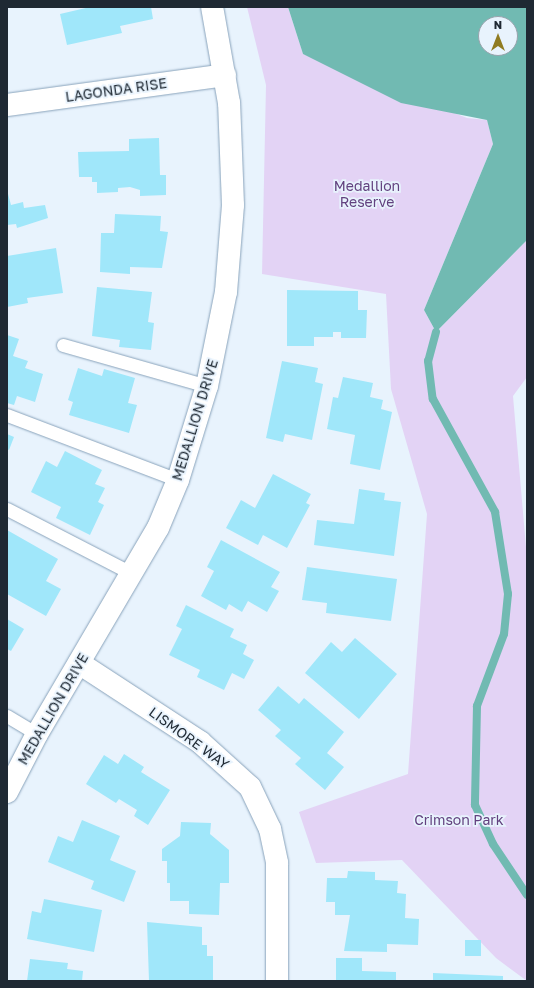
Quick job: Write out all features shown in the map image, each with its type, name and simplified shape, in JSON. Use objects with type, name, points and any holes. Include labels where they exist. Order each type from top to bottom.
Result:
[{"type":"street","name":"MEDALLION DRIVE","points":[[7,792],[37,734],[133,574],[178,480],[208,386],[231,250],[231,135],[225,75],[212,7]]},
{"type":"street","name":"LAGONDA RISE","points":[[7,106],[225,75]]},
{"type":"street","name":"LISMORE WAY","points":[[79,663],[210,749],[250,787],[267,822],[277,863],[277,981]]},
{"type":"lane","points":[[63,345],[208,386]]},
{"type":"lane","points":[[7,415],[178,480]]},
{"type":"lane","points":[[7,509],[133,574]]},
{"type":"lane","points":[[7,716],[37,734]]},
{"type":"green space","name":"Crimson Park","points":[[247,7],[288,7],[303,54],[467,118],[487,120],[493,144],[424,310],[436,332],[527,240],[527,377],[513,396],[527,559],[527,981],[496,958],[402,860],[316,863],[299,812],[408,774],[427,514],[391,389],[386,294],[262,274],[266,85]]},
{"type":"shaded area","points":[[288,7],[527,7],[527,240],[436,332],[424,310],[493,144],[487,120],[401,103],[303,54]]},
{"type":"building","points":[[90,7],[151,7],[153,19],[120,26],[122,33],[67,45],[60,14]]},
{"type":"building","points":[[159,138],[160,175],[166,175],[166,195],[140,196],[140,190],[130,187],[118,188],[118,192],[97,193],[97,182],[92,182],[92,177],[79,177],[78,152],[129,151],[129,139]]},
{"type":"building","points":[[7,190],[11,205],[23,202],[24,208],[45,205],[48,218],[17,228],[16,224],[7,225]]},
{"type":"building","points":[[115,214],[161,216],[160,231],[168,232],[162,268],[130,267],[130,274],[100,272],[101,233],[114,233]]},
{"type":"building","points":[[56,248],[63,293],[27,298],[28,303],[7,307],[7,256]]},
{"type":"building","points":[[97,287],[152,292],[148,322],[154,323],[151,350],[119,347],[120,340],[92,336]]},
{"type":"building","points":[[287,290],[358,291],[358,310],[367,310],[366,338],[341,338],[341,332],[333,332],[333,337],[314,337],[314,346],[287,346]]},
{"type":"building","points":[[7,335],[19,339],[13,356],[28,361],[25,368],[43,374],[35,402],[17,396],[14,405],[7,403]]},
{"type":"building","points":[[282,361],[318,368],[315,382],[323,384],[312,440],[285,434],[283,442],[266,438]]},
{"type":"building","points":[[78,368],[102,376],[104,369],[135,378],[128,403],[137,405],[129,433],[69,415],[73,402],[68,400]]},
{"type":"building","points":[[343,377],[373,383],[370,397],[383,400],[381,409],[392,412],[380,470],[350,464],[355,435],[327,429],[333,397],[338,398]]},
{"type":"building","points":[[7,434],[14,437],[9,450],[7,449]]},
{"type":"building","points":[[65,451],[102,470],[95,484],[105,488],[98,502],[104,505],[90,535],[56,518],[61,507],[31,492],[46,461],[57,467]]},
{"type":"building","points":[[273,474],[311,494],[306,503],[310,505],[287,548],[263,535],[258,545],[226,528],[241,500],[255,508]]},
{"type":"building","points":[[359,489],[385,493],[384,500],[401,502],[394,556],[314,545],[317,520],[354,524]]},
{"type":"building","points":[[7,530],[58,559],[46,581],[61,589],[46,616],[7,594]]},
{"type":"building","points":[[221,540],[280,572],[271,587],[279,591],[267,612],[248,601],[242,612],[229,604],[226,610],[201,596],[214,571],[207,567]]},
{"type":"building","points":[[307,567],[397,579],[391,621],[326,613],[327,603],[302,600]]},
{"type":"building","points":[[186,605],[234,629],[230,637],[247,645],[243,654],[254,660],[244,679],[232,673],[224,690],[197,677],[200,670],[169,655],[182,629],[176,626]]},
{"type":"building","points":[[7,619],[24,629],[11,651],[7,649]]},
{"type":"building","points":[[355,638],[397,674],[359,719],[305,673],[331,642],[342,652]]},
{"type":"building","points":[[278,686],[299,704],[304,698],[344,732],[327,753],[344,767],[325,790],[295,764],[301,758],[275,736],[281,730],[258,710]]},
{"type":"building","points":[[124,754],[144,767],[141,772],[170,790],[148,825],[134,816],[137,810],[119,799],[116,803],[86,784],[104,755],[118,764]]},
{"type":"building","points":[[82,820],[120,836],[110,860],[136,871],[124,902],[91,889],[94,881],[48,862],[58,836],[73,842]]},
{"type":"building","points":[[181,822],[211,823],[210,834],[229,850],[229,883],[220,883],[219,915],[189,914],[189,901],[170,901],[170,883],[167,883],[167,861],[162,861],[162,849],[180,836]]},
{"type":"building","points":[[348,871],[375,872],[375,880],[398,881],[397,893],[406,894],[405,918],[419,919],[418,945],[387,944],[387,952],[344,951],[350,915],[335,915],[335,902],[326,902],[327,878],[347,878]]},
{"type":"building","points":[[44,899],[102,910],[94,952],[27,939],[32,911],[41,913]]},
{"type":"building","points":[[147,922],[202,927],[202,945],[207,945],[207,956],[213,956],[213,981],[149,981]]},
{"type":"building","points":[[465,940],[481,940],[481,956],[465,956]]},
{"type":"building","points":[[336,958],[362,958],[362,971],[396,972],[396,981],[336,981]]},
{"type":"building","points":[[30,959],[68,963],[67,969],[83,971],[82,981],[27,981]]},
{"type":"building","points":[[433,973],[503,976],[503,981],[433,981]]},
{"type":"waterway","points":[[436,332],[428,361],[433,399],[495,512],[508,594],[504,634],[477,706],[475,805],[493,844],[527,895]]},
{"type":"park label","name":"Medallion Reserve","points":[[367,194]]}]
